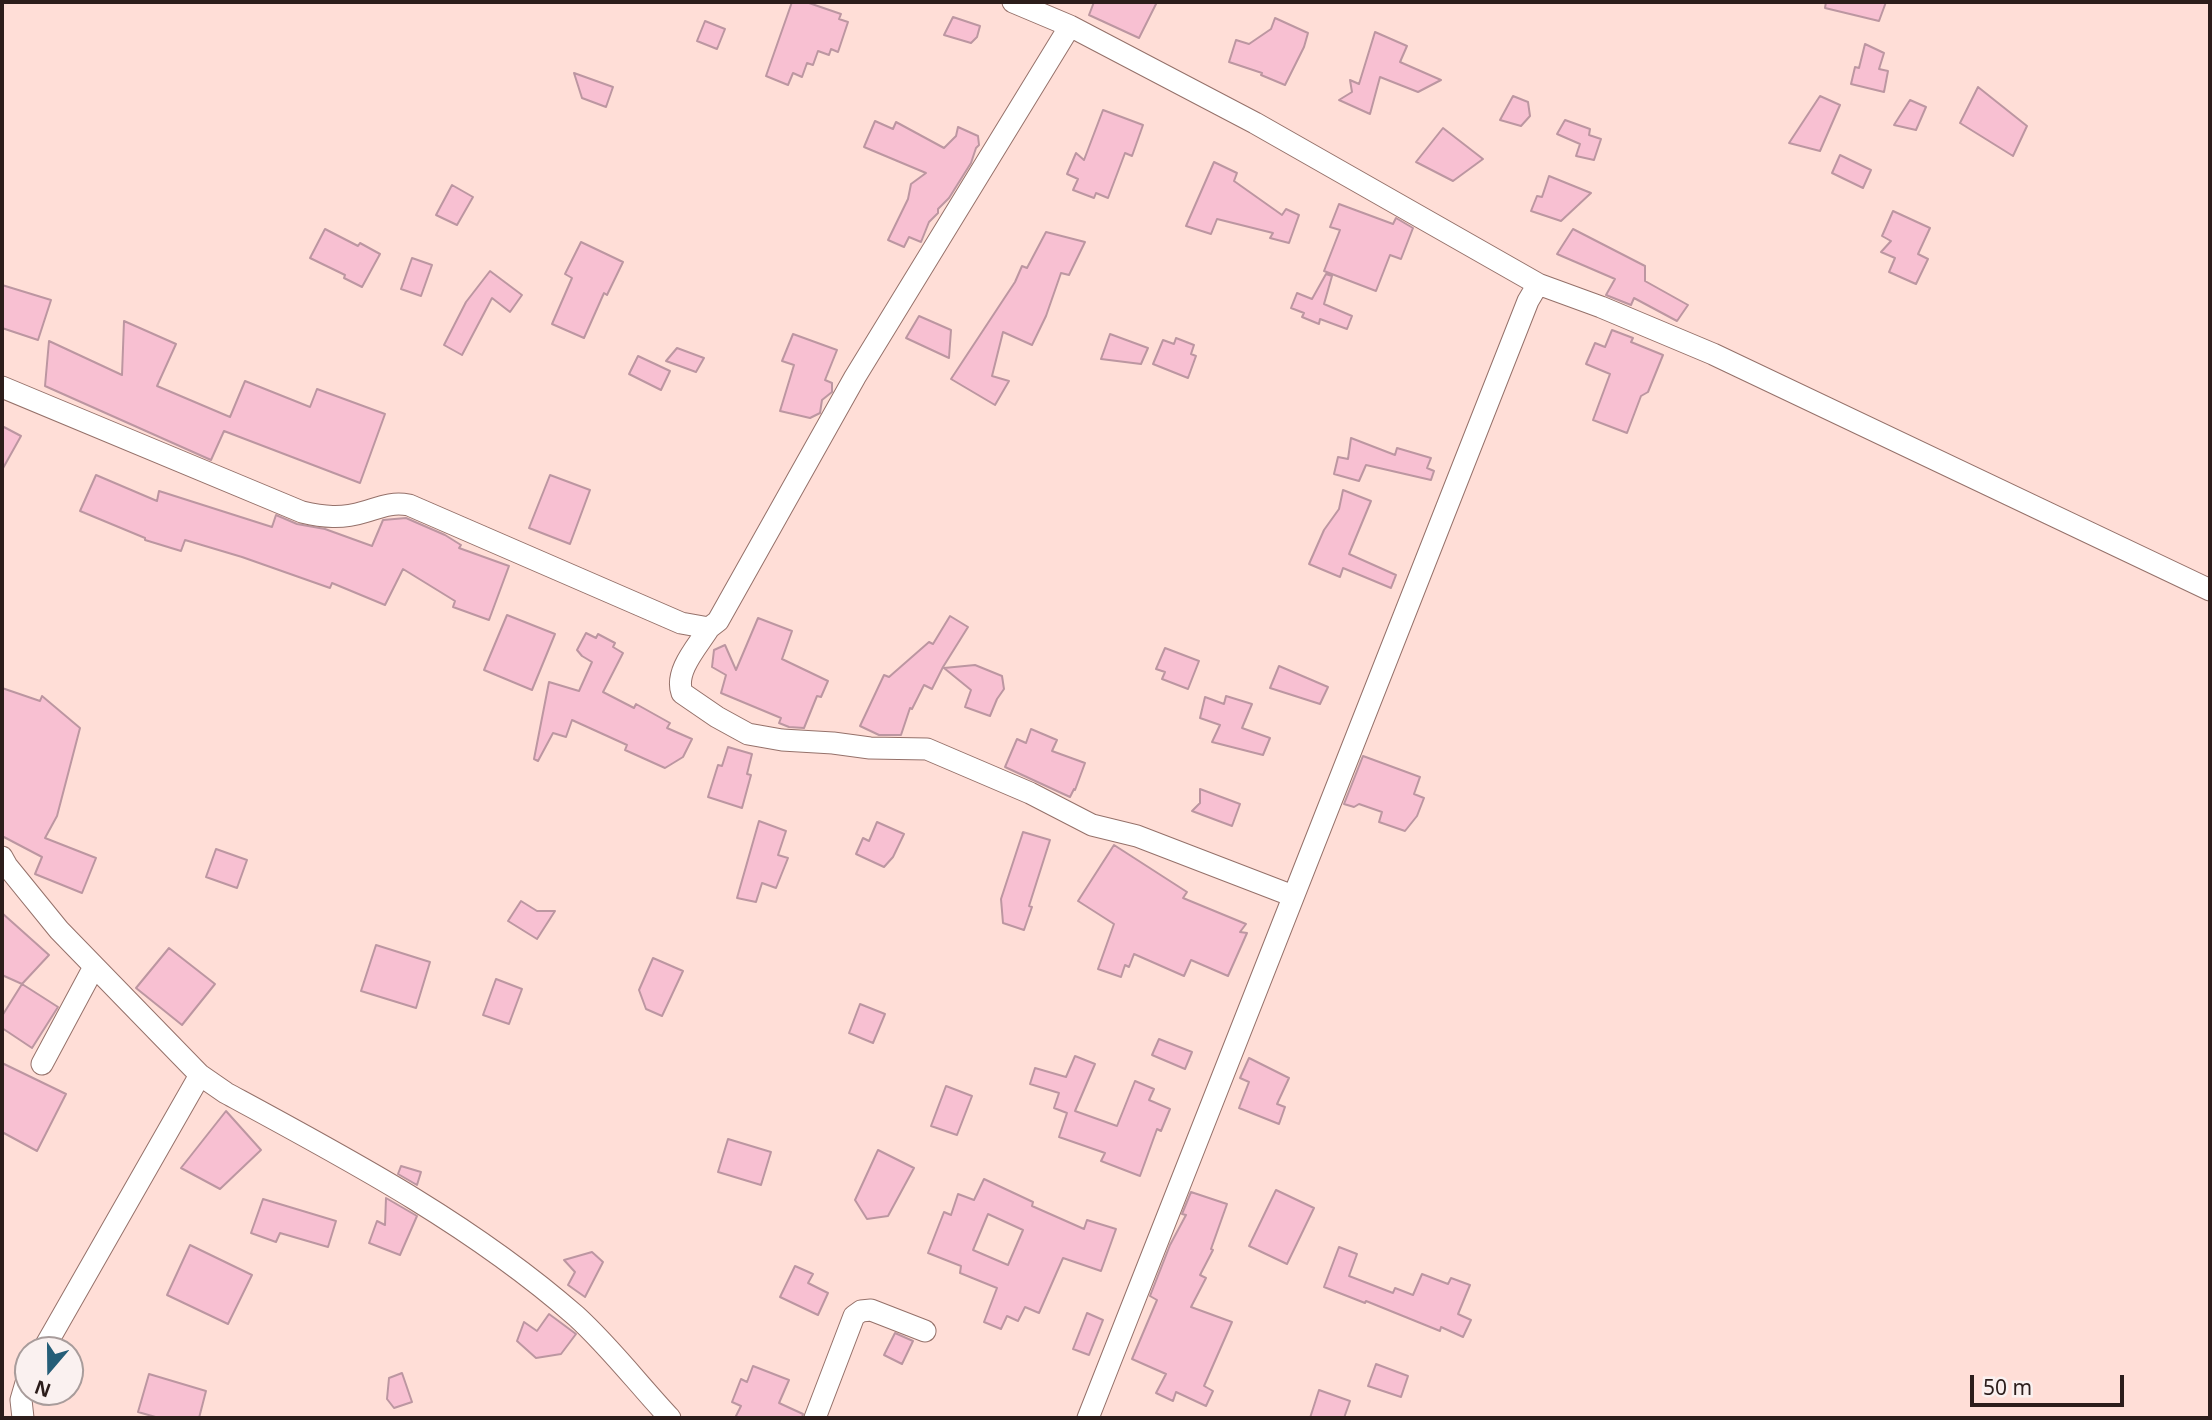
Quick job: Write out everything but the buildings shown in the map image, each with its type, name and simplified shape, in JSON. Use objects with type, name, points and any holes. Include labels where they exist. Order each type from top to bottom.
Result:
[{"type":"street","points":[[1013,2],[1070,26],[1255,123],[1538,284],[1713,354],[2210,590]]},
{"type":"street","points":[[1070,26],[855,377],[718,621],[709,628],[682,672],[682,693],[748,734],[870,748],[927,749],[1030,793],[1091,825],[1137,836],[1293,896]]},
{"type":"street","points":[[1088,1418],[1528,301],[1538,284]]},
{"type":"street","points":[[2,387],[302,512],[322,517],[344,517],[382,504],[409,505],[681,623],[709,628]]},
{"type":"street","points":[[2,857],[6,866],[50,920],[200,1075],[226,1093],[402,1190],[495,1251],[578,1318],[670,1418]]},
{"type":"street","points":[[42,1064],[94,967]]},
{"type":"street","points":[[51,1336],[200,1075]]},
{"type":"street","points":[[815,1418],[854,1316],[861,1311],[871,1310],[925,1331]]}]
